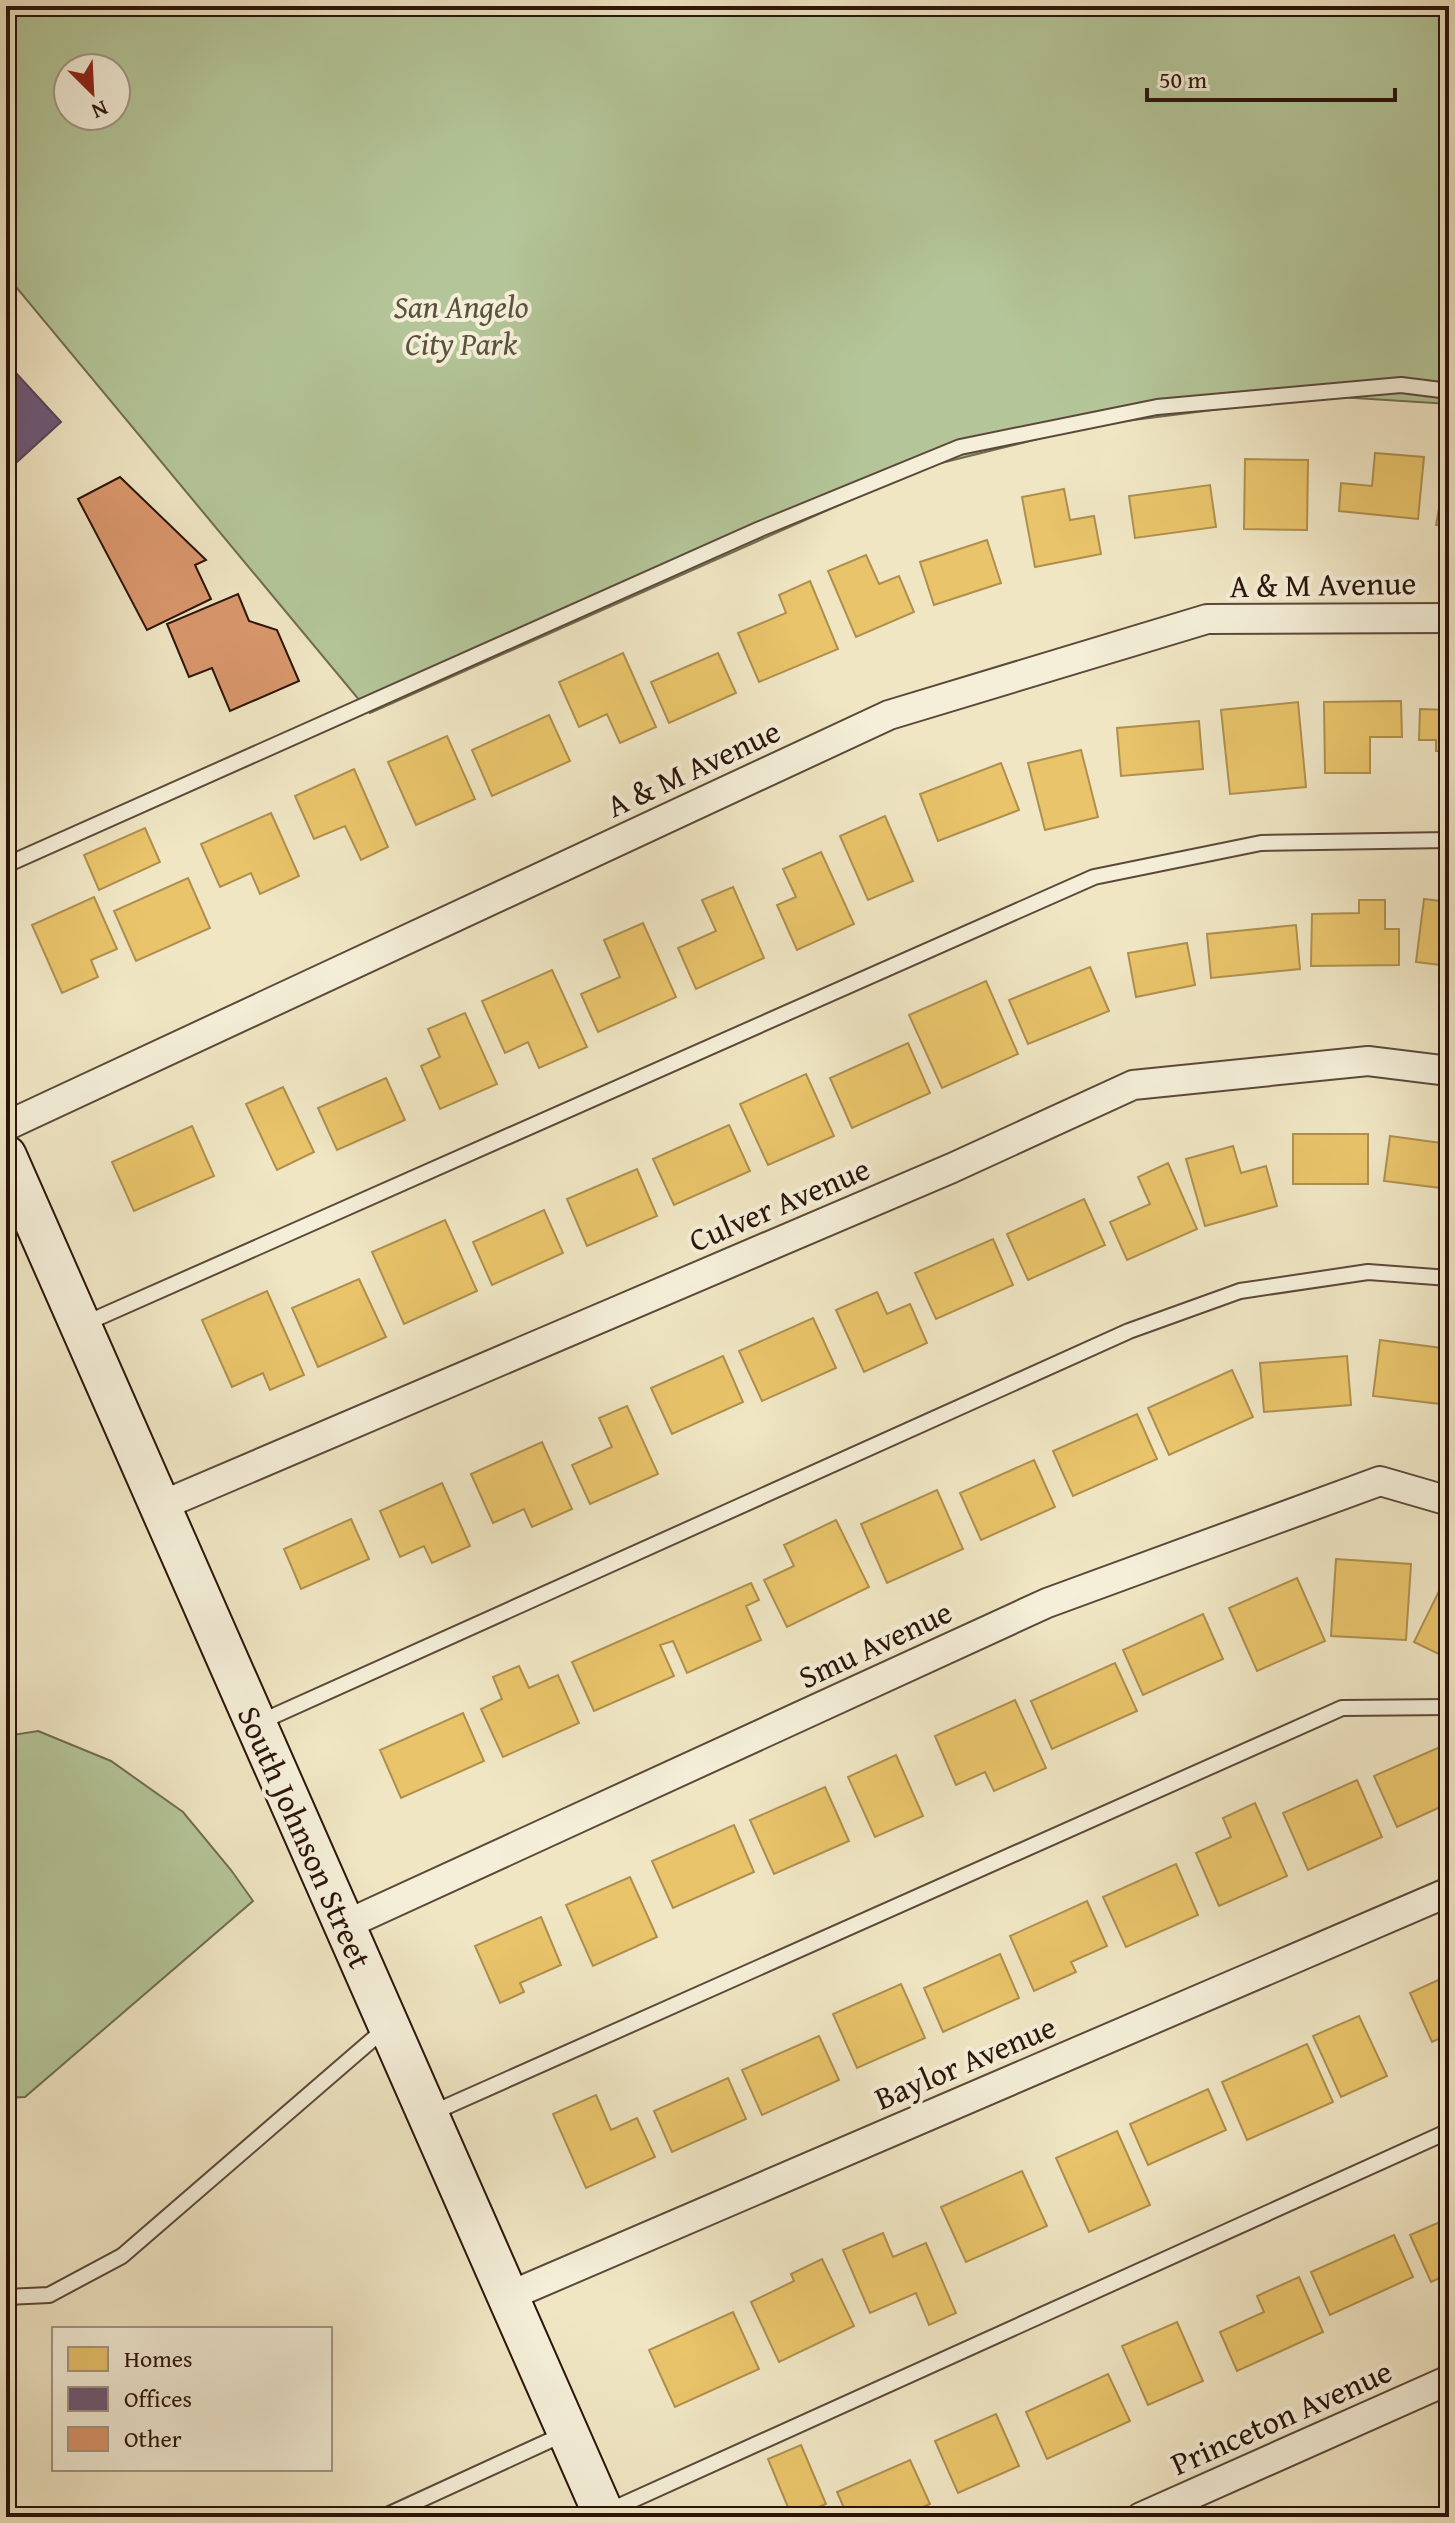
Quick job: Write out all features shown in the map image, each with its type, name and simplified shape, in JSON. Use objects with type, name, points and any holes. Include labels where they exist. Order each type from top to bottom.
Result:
[{"type":"main road","name":"South Johnson Street","points":[[6,1156],[604,2515]]},
{"type":"street","name":"A & M Avenue","points":[[6,1126],[889,715],[1207,619],[1449,618]]},
{"type":"street","name":"Culver Avenue","points":[[158,1507],[952,1168],[1133,1085],[1368,1061],[1449,1071]]},
{"type":"street","name":"Smu Avenue","points":[[345,1925],[1047,1603],[1380,1481],[1449,1501]]},
{"type":"street","name":"Baylor Avenue","points":[[509,2296],[1449,1892]]},
{"type":"street","name":"Princeton Avenue","points":[[1141,2517],[1449,2380]]},
{"type":"lane","points":[[6,865],[760,529],[960,447],[1157,407],[1401,385],[1449,391]]},
{"type":"lane","points":[[80,1326],[1094,877],[1261,843],[1449,840]]},
{"type":"lane","points":[[255,1725],[1129,1331],[1240,1291],[1368,1272],[1449,1278]]},
{"type":"lane","points":[[429,2115],[1342,1708],[1449,1707]]},
{"type":"lane","points":[[6,2297],[49,2295],[122,2256],[389,2025]]},
{"type":"lane","points":[[604,2515],[1449,2131]]},
{"type":"lane","points":[[383,2517],[568,2433]]},
{"type":"green space","name":"San Angelo City Park","points":[[6,6],[1449,6],[1449,404],[1323,396],[1094,425],[925,467],[370,713],[6,275]]},
{"type":"green space","points":[[38,1731],[111,1761],[183,1812],[253,1901],[25,2097],[6,2098],[6,1736]]},
{"type":"building: Homes","points":[[1375,453],[1424,457],[1418,519],[1339,511],[1341,483],[1372,486]]},
{"type":"building: Homes","points":[[1449,458],[1449,527],[1436,525]]},
{"type":"building: Homes","points":[[1245,459],[1308,460],[1307,530],[1244,529]]},
{"type":"building: Homes","points":[[1210,485],[1216,527],[1135,538],[1129,496]]},
{"type":"building: Homes","points":[[1064,489],[1070,520],[1094,516],[1101,554],[1035,567],[1022,497]]},
{"type":"building: Homes","points":[[987,540],[1001,583],[934,605],[920,562]]},
{"type":"building: Homes","points":[[866,555],[879,584],[899,576],[914,612],[856,637],[828,571]]},
{"type":"building: Homes","points":[[810,581],[838,649],[759,682],[738,633],[786,613],[779,595]]},
{"type":"building: Homes","points":[[623,653],[656,727],[620,743],[607,714],[579,727],[559,682]]},
{"type":"building: Homes","points":[[718,653],[736,693],[669,723],[651,682]]},
{"type":"building: Homes","points":[[1401,701],[1402,737],[1370,737],[1370,773],[1325,773],[1324,702]]},
{"type":"building: Homes","points":[[1298,702],[1306,787],[1230,794],[1221,710]]},
{"type":"building: Homes","points":[[1420,709],[1449,710],[1449,751],[1436,751],[1436,740],[1419,740]]},
{"type":"building: Homes","points":[[549,715],[570,761],[492,796],[472,750]]},
{"type":"building: Homes","points":[[1199,721],[1203,769],[1121,776],[1117,728]]},
{"type":"building: Homes","points":[[447,736],[475,799],[416,825],[388,762]]},
{"type":"building: Homes","points":[[1081,750],[1098,817],[1045,830],[1028,763]]},
{"type":"building: Homes","points":[[1001,763],[1019,810],[938,841],[920,794]]},
{"type":"building: Homes","points":[[354,769],[388,847],[361,860],[345,826],[314,839],[295,796]]},
{"type":"building: Homes","points":[[271,813],[299,876],[260,894],[251,873],[220,887],[201,844]]},
{"type":"building: Homes","points":[[885,816],[913,881],[868,900],[840,836]]},
{"type":"building: Homes","points":[[145,828],[160,862],[99,890],[84,855]]},
{"type":"building: Homes","points":[[821,852],[854,924],[797,950],[777,905],[796,897],[783,869]]},
{"type":"building: Homes","points":[[188,878],[210,928],[136,961],[114,911]]},
{"type":"building: Homes","points":[[733,887],[764,958],[696,989],[678,948],[716,931],[702,900]]},
{"type":"building: Homes","points":[[94,897],[117,949],[91,960],[98,977],[62,993],[32,925]]},
{"type":"building: Homes","points":[[1424,899],[1449,902],[1449,966],[1416,962]]},
{"type":"building: Homes","points":[[1359,900],[1385,900],[1385,929],[1399,929],[1399,965],[1311,966],[1312,914],[1359,913]]},
{"type":"building: Homes","points":[[643,923],[676,997],[598,1032],[581,994],[620,977],[604,940]]},
{"type":"building: Homes","points":[[1296,925],[1300,969],[1211,978],[1207,934]]},
{"type":"building: Homes","points":[[1187,943],[1195,985],[1136,997],[1128,953]]},
{"type":"building: Homes","points":[[1090,967],[1109,1011],[1028,1044],[1009,1000]]},
{"type":"building: Homes","points":[[552,970],[587,1047],[539,1068],[528,1042],[505,1053],[482,1001]]},
{"type":"building: Homes","points":[[986,981],[1018,1054],[942,1088],[909,1015]]},
{"type":"building: Homes","points":[[465,1013],[497,1084],[440,1109],[421,1066],[440,1057],[428,1029]]},
{"type":"building: Homes","points":[[908,1043],[930,1093],[852,1128],[830,1078]]},
{"type":"building: Homes","points":[[806,1074],[834,1136],[768,1165],[740,1104]]},
{"type":"building: Homes","points":[[386,1078],[405,1120],[337,1150],[318,1108]]},
{"type":"building: Homes","points":[[283,1087],[314,1152],[277,1170],[246,1104]]},
{"type":"building: Homes","points":[[729,1125],[750,1171],[674,1205],[653,1159]]},
{"type":"building: Homes","points":[[192,1126],[214,1176],[134,1211],[112,1162]]},
{"type":"building: Homes","points":[[1293,1134],[1368,1134],[1368,1184],[1293,1184]]},
{"type":"building: Homes","points":[[1390,1136],[1449,1144],[1449,1189],[1384,1181]]},
{"type":"building: Homes","points":[[1233,1146],[1241,1173],[1266,1166],[1277,1206],[1205,1226],[1186,1159]]},
{"type":"building: Homes","points":[[1168,1163],[1197,1229],[1127,1260],[1110,1222],[1150,1204],[1138,1177]]},
{"type":"building: Homes","points":[[637,1169],[657,1216],[587,1246],[567,1199]]},
{"type":"building: Homes","points":[[1084,1199],[1105,1245],[1028,1280],[1007,1234]]},
{"type":"building: Homes","points":[[544,1210],[563,1253],[492,1285],[473,1242]]},
{"type":"building: Homes","points":[[445,1220],[477,1291],[404,1324],[372,1252]]},
{"type":"building: Homes","points":[[993,1239],[1013,1285],[936,1319],[915,1273]]},
{"type":"building: Homes","points":[[359,1279],[386,1337],[318,1367],[292,1308]]},
{"type":"building: Homes","points":[[267,1291],[304,1375],[270,1390],[263,1373],[232,1387],[202,1320]]},
{"type":"building: Homes","points":[[877,1292],[887,1314],[910,1304],[927,1343],[864,1372],[836,1310]]},
{"type":"building: Homes","points":[[813,1318],[836,1368],[762,1401],[739,1351]]},
{"type":"building: Homes","points":[[1380,1340],[1449,1349],[1449,1405],[1373,1396]]},
{"type":"building: Homes","points":[[723,1356],[743,1402],[672,1434],[651,1388]]},
{"type":"building: Homes","points":[[1347,1356],[1351,1405],[1264,1412],[1260,1363]]},
{"type":"building: Homes","points":[[1232,1370],[1253,1417],[1169,1455],[1148,1408]]},
{"type":"building: Homes","points":[[627,1406],[658,1474],[590,1504],[572,1465],[612,1447],[599,1418]]},
{"type":"building: Homes","points":[[1137,1414],[1157,1459],[1073,1496],[1053,1451]]},
{"type":"building: Homes","points":[[542,1442],[572,1509],[532,1527],[524,1509],[493,1523],[471,1474]]},
{"type":"building: Homes","points":[[1034,1460],[1055,1507],[981,1540],[960,1493]]},
{"type":"building: Homes","points":[[442,1483],[470,1546],[432,1563],[424,1546],[400,1557],[380,1511]]},
{"type":"building: Homes","points":[[937,1490],[963,1549],[887,1583],[861,1524]]},
{"type":"building: Homes","points":[[351,1519],[369,1559],[301,1589],[284,1549]]},
{"type":"building: Homes","points":[[836,1520],[869,1587],[787,1627],[764,1580],[794,1566],[784,1545]]},
{"type":"building: Homes","points":[[1336,1559],[1411,1564],[1406,1640],[1331,1636]]},
{"type":"building: Homes","points":[[1297,1578],[1325,1641],[1257,1671],[1229,1608]]},
{"type":"building: Homes","points":[[751,1583],[759,1600],[746,1606],[761,1640],[687,1673],[673,1641],[660,1645],[674,1676],[594,1711],[572,1662]]},
{"type":"building: Homes","points":[[1443,1583],[1449,1586],[1449,1659],[1414,1642]]},
{"type":"building: Homes","points":[[1203,1614],[1223,1659],[1143,1695],[1123,1650]]},
{"type":"building: Homes","points":[[1115,1663],[1137,1711],[1052,1749],[1031,1701]]},
{"type":"building: Homes","points":[[519,1666],[529,1688],[558,1675],[579,1723],[503,1757],[481,1709],[502,1699],[493,1677]]},
{"type":"building: Homes","points":[[1015,1700],[1046,1768],[994,1791],[985,1772],[956,1785],[935,1736]]},
{"type":"building: Homes","points":[[463,1713],[484,1761],[401,1798],[380,1750]]},
{"type":"building: Homes","points":[[1449,1743],[1449,1803],[1397,1827],[1374,1776]]},
{"type":"building: Homes","points":[[896,1755],[923,1816],[875,1837],[848,1777]]},
{"type":"building: Homes","points":[[1357,1780],[1382,1837],[1308,1870],[1283,1813]]},
{"type":"building: Homes","points":[[825,1787],[849,1841],[774,1874],[750,1820]]},
{"type":"building: Homes","points":[[1255,1803],[1287,1876],[1219,1906],[1196,1853],[1231,1837],[1223,1818]]},
{"type":"building: Homes","points":[[734,1825],[754,1872],[673,1908],[652,1861]]},
{"type":"building: Homes","points":[[1176,1864],[1198,1915],[1126,1947],[1103,1897]]},
{"type":"building: Homes","points":[[630,1877],[657,1937],[593,1966],[566,1905]]},
{"type":"building: Homes","points":[[1087,1901],[1107,1946],[1071,1962],[1076,1972],[1034,1991],[1010,1936]]},
{"type":"building: Homes","points":[[541,1917],[561,1965],[520,1983],[524,1992],[500,2003],[475,1946]]},
{"type":"building: Homes","points":[[1000,1954],[1019,1998],[943,2032],[924,1988]]},
{"type":"building: Homes","points":[[1449,1975],[1449,2034],[1432,2042],[1410,1993]]},
{"type":"building: Homes","points":[[901,1984],[925,2038],[857,2068],[833,2014]]},
{"type":"building: Homes","points":[[1359,2016],[1387,2076],[1341,2097],[1313,2036]]},
{"type":"building: Homes","points":[[819,2036],[839,2080],[762,2115],[742,2070]]},
{"type":"building: Homes","points":[[1307,2044],[1333,2102],[1247,2140],[1222,2082]]},
{"type":"building: Homes","points":[[728,2078],[746,2119],[672,2152],[654,2111]]},
{"type":"building: Homes","points":[[1208,2089],[1226,2130],[1148,2165],[1130,2124]]},
{"type":"building: Homes","points":[[596,2095],[611,2130],[637,2118],[655,2157],[586,2188],[553,2114]]},
{"type":"building: Homes","points":[[1117,2131],[1150,2205],[1089,2232],[1056,2158]]},
{"type":"building: Homes","points":[[1022,2171],[1047,2226],[966,2262],[941,2207]]},
{"type":"building: Homes","points":[[1449,2218],[1449,2274],[1431,2282],[1410,2235]]},
{"type":"building: Homes","points":[[883,2233],[893,2257],[926,2243],[956,2313],[929,2325],[916,2293],[870,2313],[843,2250]]},
{"type":"building: Homes","points":[[1394,2235],[1413,2277],[1330,2315],[1311,2272]]},
{"type":"building: Homes","points":[[822,2259],[854,2326],[779,2362],[751,2302],[794,2281],[791,2274]]},
{"type":"building: Homes","points":[[1299,2277],[1323,2332],[1237,2371],[1220,2332],[1264,2312],[1257,2296]]},
{"type":"building: Homes","points":[[733,2312],[759,2369],[675,2407],[649,2350]]},
{"type":"building: Homes","points":[[1177,2322],[1203,2381],[1148,2405],[1122,2346]]},
{"type":"building: Homes","points":[[1108,2374],[1130,2421],[1047,2459],[1026,2412]]},
{"type":"building: Homes","points":[[996,2414],[1019,2466],[958,2493],[935,2441]]},
{"type":"building: Homes","points":[[801,2445],[826,2504],[809,2511],[812,2517],[792,2517],[768,2459]]},
{"type":"building: Homes","points":[[910,2460],[930,2504],[900,2517],[848,2517],[837,2492]]},
{"type":"building: Offices","points":[[15,372],[61,422],[6,472],[6,380]]},
{"type":"building: Other","points":[[120,477],[206,560],[195,565],[211,599],[147,630],[78,499]]},
{"type":"building: Other","points":[[238,594],[249,621],[277,630],[299,681],[230,711],[212,668],[189,677],[167,624]]}]
